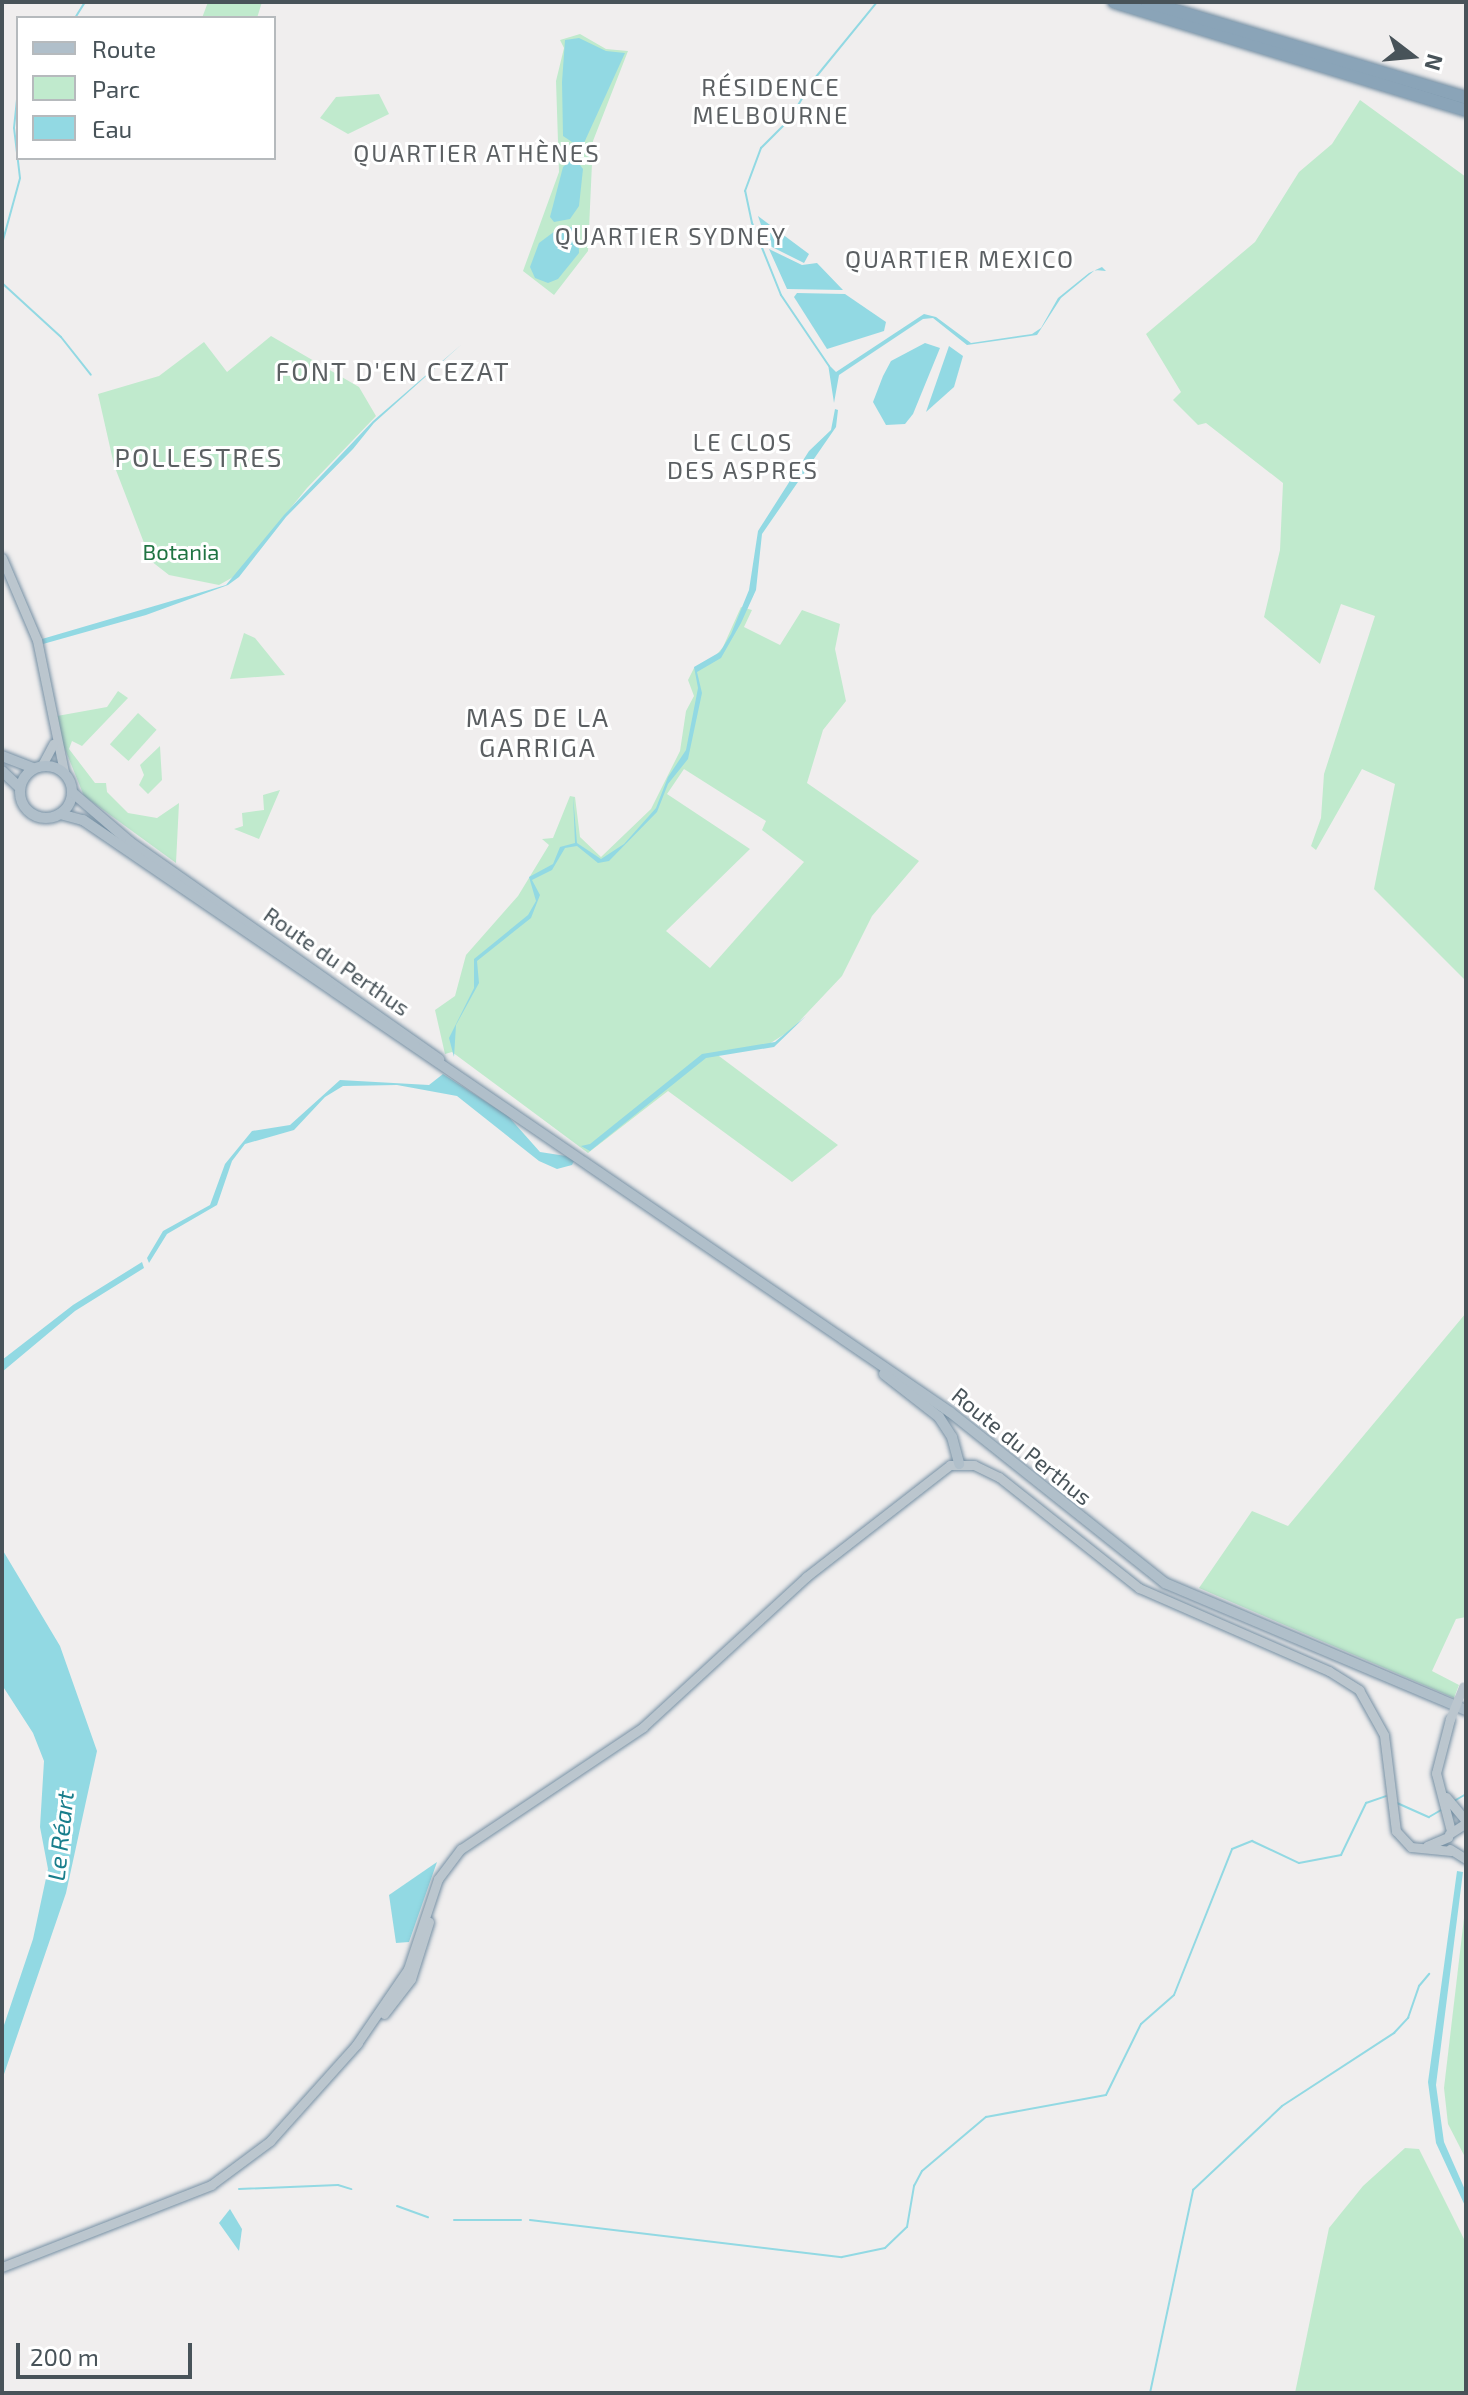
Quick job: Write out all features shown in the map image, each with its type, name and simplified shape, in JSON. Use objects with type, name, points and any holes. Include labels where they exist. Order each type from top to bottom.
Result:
[{"type":"highway","points":[[1114,2],[1466,110]]},
{"type":"highway","points":[[1147,2],[1466,98]]},
{"type":"main road","points":[[2,558],[37,640],[55,736],[73,793],[60,814],[42,818],[30,813],[20,788],[2,771]]},
{"type":"main road","points":[[20,788],[38,767],[55,736]]},
{"type":"main road","points":[[2,756],[64,772]]},
{"type":"main road","name":"Route du Perthus","points":[[73,793],[130,842],[950,1412],[1165,1583],[1466,1708]]},
{"type":"main road","name":"Route du Perthus","points":[[60,814],[83,820],[363,1015],[582,1159]]},
{"type":"main road","points":[[873,1359],[882,1373],[939,1417],[952,1437],[959,1464]]},
{"type":"main road","points":[[356,2045],[403,1978],[438,1879],[467,1843],[643,1727],[806,1577],[927,1477],[959,1464],[999,1477],[1139,1588],[1329,1671],[1359,1690],[1384,1735],[1392,1808],[1403,1841],[1422,1851],[1451,1851],[1466,1859]]},
{"type":"main road","points":[[1451,1851],[1436,1761],[1464,1684]]},
{"type":"main road","points":[[1392,1808],[1416,1843],[1434,1845],[1466,1822],[1440,1789]]},
{"type":"main road","points":[[2,2267],[211,2185],[270,2141],[356,2045],[415,1971],[438,1879]]},
{"type":"green space","points":[[208,2],[262,2],[258,16],[203,16]]},
{"type":"green space","points":[[580,34],[606,49],[628,51],[593,141],[588,251],[554,295],[523,271],[559,172],[556,81],[564,48],[560,40]]},
{"type":"green space","points":[[379,94],[389,114],[348,134],[320,118],[336,97]]},
{"type":"green space","points":[[1360,100],[1466,177],[1466,981],[1374,889],[1395,784],[1362,769],[1316,850],[1311,846],[1321,818],[1324,774],[1375,616],[1341,604],[1320,664],[1264,617],[1280,550],[1283,483],[1206,423],[1198,425],[1173,400],[1181,392],[1146,334],[1255,242],[1299,172],[1332,144]]},
{"type":"green space","name":"Botania","points":[[271,336],[359,387],[376,416],[307,488],[235,576],[219,585],[169,575],[151,561],[114,465],[98,394],[159,376],[204,342],[227,372]]},
{"type":"green space","points":[[741,607],[752,610],[744,627],[780,645],[802,610],[840,624],[835,649],[846,701],[823,730],[807,783],[919,861],[872,916],[842,976],[791,1030],[766,1046],[715,1053],[838,1145],[792,1182],[668,1091],[588,1153],[452,1052],[445,1054],[435,1010],[455,996],[466,955],[518,896],[549,845],[542,839],[553,838],[570,796],[575,797],[580,837],[601,857],[651,809],[680,751],[686,711],[694,696],[688,680],[694,668],[713,659],[723,647]],"holes":[[[684,769],[766,821],[762,830],[804,862],[710,968],[666,931],[750,849],[667,794]]]},
{"type":"green space","points":[[244,633],[255,638],[285,675],[230,679]]},
{"type":"green space","points":[[118,691],[128,698],[82,746],[72,741],[69,749],[95,783],[106,783],[107,792],[128,813],[157,818],[179,803],[176,863],[84,796],[60,737],[57,716],[107,707]]},
{"type":"green space","points":[[138,713],[157,730],[128,761],[110,744]]},
{"type":"green space","points":[[160,746],[162,780],[148,794],[139,785],[144,775],[140,765]]},
{"type":"green space","points":[[280,790],[259,839],[234,829],[243,826],[242,813],[264,810],[263,795]]},
{"type":"green space","points":[[1466,1313],[1466,1617],[1456,1619],[1432,1671],[1459,1685],[1454,1698],[1199,1588],[1252,1511],[1288,1526]]},
{"type":"green space","points":[[1466,1901],[1466,2159],[1448,2124],[1444,2088]]},
{"type":"green space","points":[[1405,2148],[1419,2149],[1466,2243],[1466,2393],[1295,2393],[1329,2228],[1363,2186]]},
{"type":"water","points":[[579,38],[606,51],[625,53],[584,143],[575,144],[563,136],[562,82],[565,40]]},
{"type":"water","points":[[574,157],[583,169],[579,206],[570,219],[554,222],[550,217],[563,167]]},
{"type":"water","points":[[758,216],[809,254],[804,263],[768,245]]},
{"type":"water","points":[[578,227],[579,253],[558,279],[548,283],[535,278],[530,267],[539,243],[559,228]]},
{"type":"water","points":[[769,249],[802,265],[817,263],[843,290],[787,289]]},
{"type":"water","points":[[1094,271],[1061,298],[1037,335],[967,345],[933,318],[923,319],[839,375],[834,403],[828,364],[836,372],[924,314],[936,317],[971,343],[1032,334],[1041,328],[1058,298]]},
{"type":"water","points":[[797,293],[845,294],[886,322],[884,331],[827,349],[794,297]]},
{"type":"water","points":[[925,343],[940,348],[913,414],[905,424],[886,425],[873,402],[883,376],[891,361]]},
{"type":"water","points":[[462,344],[374,423],[353,449],[286,517],[239,577],[228,585],[146,615],[43,644],[42,639],[226,585],[284,515],[373,421]]},
{"type":"water","points":[[949,346],[963,356],[954,387],[926,412]]},
{"type":"water","points":[[835,409],[838,410],[836,427],[762,534],[756,590],[741,623],[721,658],[697,672],[702,693],[688,759],[668,784],[657,812],[609,861],[598,863],[577,846],[565,848],[552,870],[532,880],[540,895],[531,918],[477,961],[479,983],[456,1025],[454,1057],[449,1038],[474,988],[474,959],[528,915],[536,901],[529,877],[553,864],[560,847],[575,843],[573,796],[577,843],[601,859],[624,844],[656,808],[668,777],[686,750],[698,688],[694,667],[720,652],[731,634],[749,590],[758,531],[809,451],[831,430]]},
{"type":"water","points":[[806,1016],[774,1047],[706,1058],[590,1151],[581,1146],[590,1144],[702,1054],[775,1042]]},
{"type":"water","points":[[443,1074],[508,1116],[540,1152],[566,1156],[574,1161],[572,1165],[557,1169],[539,1161],[457,1096],[397,1085],[343,1086],[325,1097],[294,1130],[245,1144],[232,1161],[217,1205],[167,1234],[149,1263],[147,1258],[163,1231],[210,1205],[225,1164],[252,1131],[290,1125],[340,1080],[429,1085]]},
{"type":"water","points":[[142,1262],[144,1268],[75,1311],[2,1372],[2,1360],[73,1305]]},
{"type":"water","name":"Le Réart","points":[[2,1549],[60,1646],[97,1751],[66,1893],[2,2080],[2,2031],[33,1939],[48,1869],[40,1827],[44,1761],[33,1733],[2,1685]]},
{"type":"water","points":[[437,1862],[409,1942],[396,1943],[389,1895]]},
{"type":"water","points":[[1457,1871],[1463,1872],[1436,2085],[1444,2142],[1466,2192],[1466,2208],[1436,2143],[1428,2082]]},
{"type":"water","points":[[230,2209],[242,2229],[239,2251],[219,2223]]},
{"type":"waterway","points":[[76,16],[85,2]]},
{"type":"waterway","points":[[829,366],[781,295],[752,223],[745,191],[761,148],[790,119],[811,83],[877,2]]},
{"type":"waterway","points":[[16,110],[16,145]]},
{"type":"waterway","points":[[2,244],[20,178],[18,160]]},
{"type":"waterway","points":[[2,283],[61,337],[91,375]]},
{"type":"waterway","points":[[1454,1801],[1466,1794]]},
{"type":"waterway","points":[[530,2220],[842,2257],[885,2248],[907,2227],[914,2186],[922,2171],[986,2117],[1106,2095],[1141,2024],[1174,1995],[1232,1849],[1252,1841],[1299,1863],[1341,1855],[1366,1803],[1386,1796]]},
{"type":"waterway","points":[[1397,1803],[1429,1817],[1441,1810]]},
{"type":"waterway","points":[[1150,2393],[1193,2190],[1282,2106],[1394,2033],[1408,2018],[1419,1986],[1429,1974]]},
{"type":"waterway","points":[[239,2189],[338,2185],[351,2189]]},
{"type":"waterway","points":[[397,2206],[428,2217]]},
{"type":"waterway","points":[[454,2220],[521,2220]]},
{"type":"district","name":"RÉSIDENCE MELBOURNE","points":[[771,101]]},
{"type":"district","name":"QUARTIER ATHÈNES","points":[[477,153]]},
{"type":"district","name":"QUARTIER SYDNEY","points":[[671,236]]},
{"type":"district","name":"QUARTIER MEXICO","points":[[960,259]]},
{"type":"district","name":"FONT D'EN CEZAT","points":[[393,371]]},
{"type":"district","name":"LE CLOS DES ASPRES","points":[[743,456]]},
{"type":"district","name":"POLLESTRES","points":[[199,457]]},
{"type":"district","name":"MAS DE LA GARRIGA","points":[[538,732]]}]
